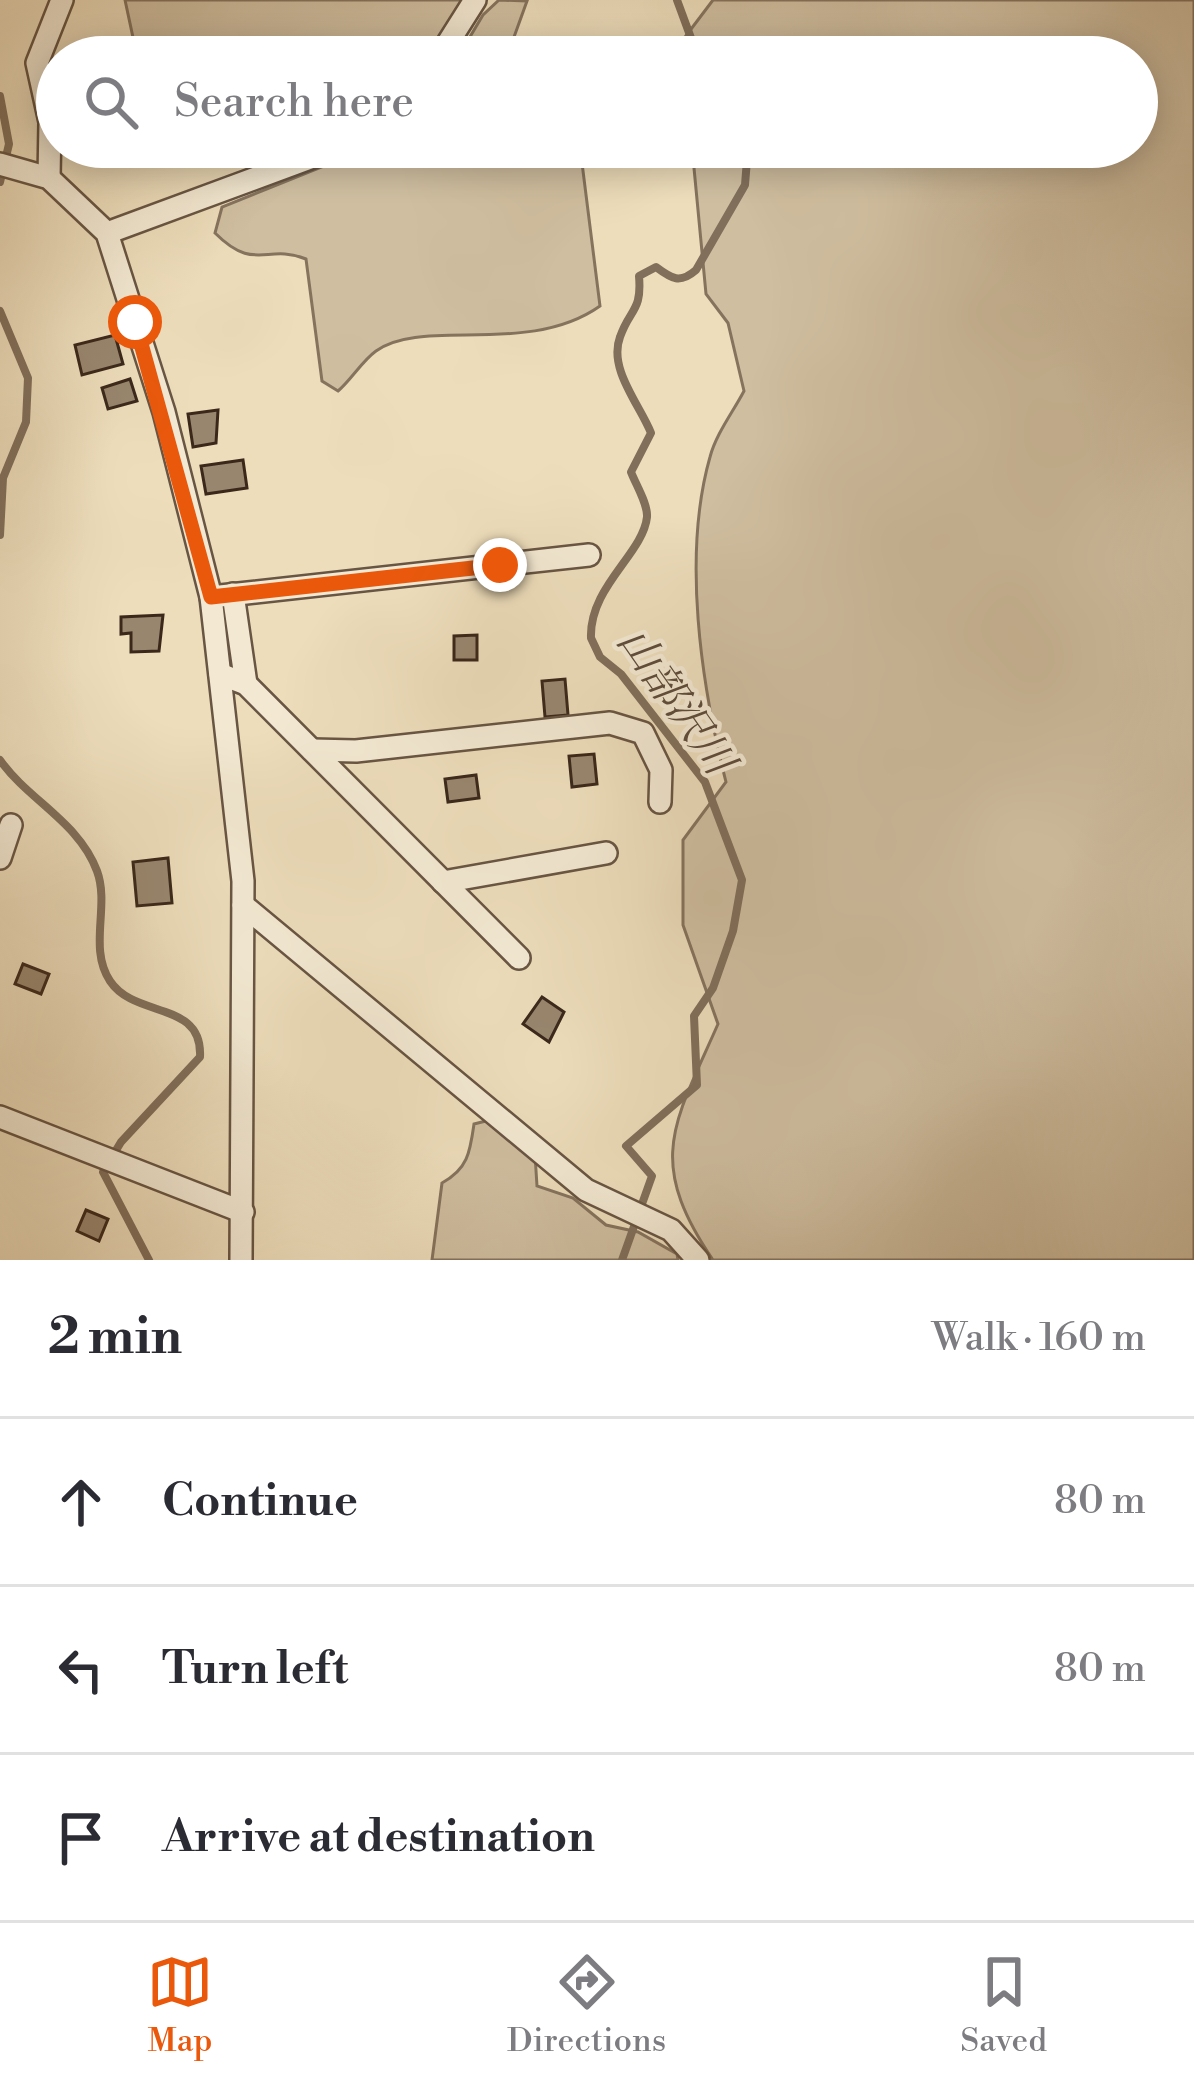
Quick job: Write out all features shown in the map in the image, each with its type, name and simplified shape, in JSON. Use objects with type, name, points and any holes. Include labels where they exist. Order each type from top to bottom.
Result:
[{"type":"street","points":[[48,36],[62,0]]},
{"type":"street","points":[[452,36],[475,0]]},
{"type":"street","points":[[9,166],[49,178],[106,233],[246,684]]},
{"type":"street","points":[[49,168],[49,178]]},
{"type":"street","points":[[106,233],[283,168]]},
{"type":"street","points":[[222,595],[589,555]]},
{"type":"street","points":[[222,595],[220,674],[243,905],[241,1260]]},
{"type":"street","points":[[220,674],[246,684],[519,958]]},
{"type":"street","points":[[312,750],[356,751],[610,723],[643,734],[661,770],[659,802]]},
{"type":"street","points":[[0,858],[11,825]]},
{"type":"street","points":[[442,882],[605,853]]},
{"type":"street","points":[[243,905],[604,1203],[685,1240],[698,1260]]},
{"type":"street","points":[[0,1117],[243,1212]]},
{"type":"shaded area","points":[[125,0],[466,0],[443,36],[133,36]]},
{"type":"shaded area","points":[[499,0],[527,1],[514,36],[470,36]]},
{"type":"shaded area","points":[[713,0],[1194,0],[1194,1260],[713,1260],[679,1195],[673,1142],[689,1089],[718,1024],[683,925],[683,840],[726,782],[698,620],[697,535],[713,448],[744,391],[728,323],[706,294],[694,168],[1158,168],[1158,36],[686,36]]},
{"type":"shaded area","points":[[319,168],[583,168],[600,306],[541,330],[396,341],[371,355],[338,391],[322,381],[306,259],[240,252],[215,233],[222,207]]},
{"type":"shaded area","points":[[498,1118],[535,1155],[537,1186],[573,1198],[606,1225],[638,1232],[677,1254],[678,1260],[432,1260],[442,1183],[466,1159],[474,1124]]},
{"type":"building","points":[[115,335],[123,364],[82,375],[75,345]]},
{"type":"building","points":[[130,379],[137,401],[108,409],[102,388]]},
{"type":"building","points":[[218,410],[216,443],[193,447],[188,414]]},
{"type":"building","points":[[243,460],[247,488],[206,494],[201,466]]},
{"type":"building","points":[[163,615],[159,651],[131,652],[131,633],[121,634],[121,617]]},
{"type":"building","points":[[477,635],[477,660],[454,660],[454,636]]},
{"type":"building","points":[[565,679],[568,715],[545,717],[542,681]]},
{"type":"building","points":[[594,754],[597,784],[572,787],[569,756]]},
{"type":"building","points":[[476,775],[479,798],[448,802],[445,779]]},
{"type":"building","points":[[168,858],[172,903],[137,906],[133,862]]},
{"type":"building","points":[[23,964],[49,974],[41,994],[15,984]]},
{"type":"building","points":[[542,997],[564,1012],[549,1042],[523,1024]]},
{"type":"building","points":[[86,1210],[108,1219],[99,1241],[77,1231]]},
{"type":"waterway","name":"山部沢川","points":[[677,0],[690,36]]},
{"type":"waterway","points":[[0,96],[9,144],[0,182]]},
{"type":"waterway","name":"山部沢川","points":[[622,1260],[652,1176],[626,1146],[697,1085],[694,1016],[713,988],[733,931],[742,880],[705,782],[621,674],[600,657],[591,638],[598,603],[636,544],[647,517],[631,472],[651,433],[622,374],[617,349],[637,303],[639,276],[656,267],[676,278],[696,270],[745,185],[746,168]]},
{"type":"waterway","points":[[0,311],[28,378],[26,422],[3,478],[0,535]]},
{"type":"waterway","points":[[0,760],[89,854],[100,884],[101,955],[110,981],[135,1001],[179,1018],[198,1039],[200,1057],[121,1142],[103,1172],[149,1260]]},
{"type":"route","points":[[135,322],[164,412],[211,597],[500,565]]}]
